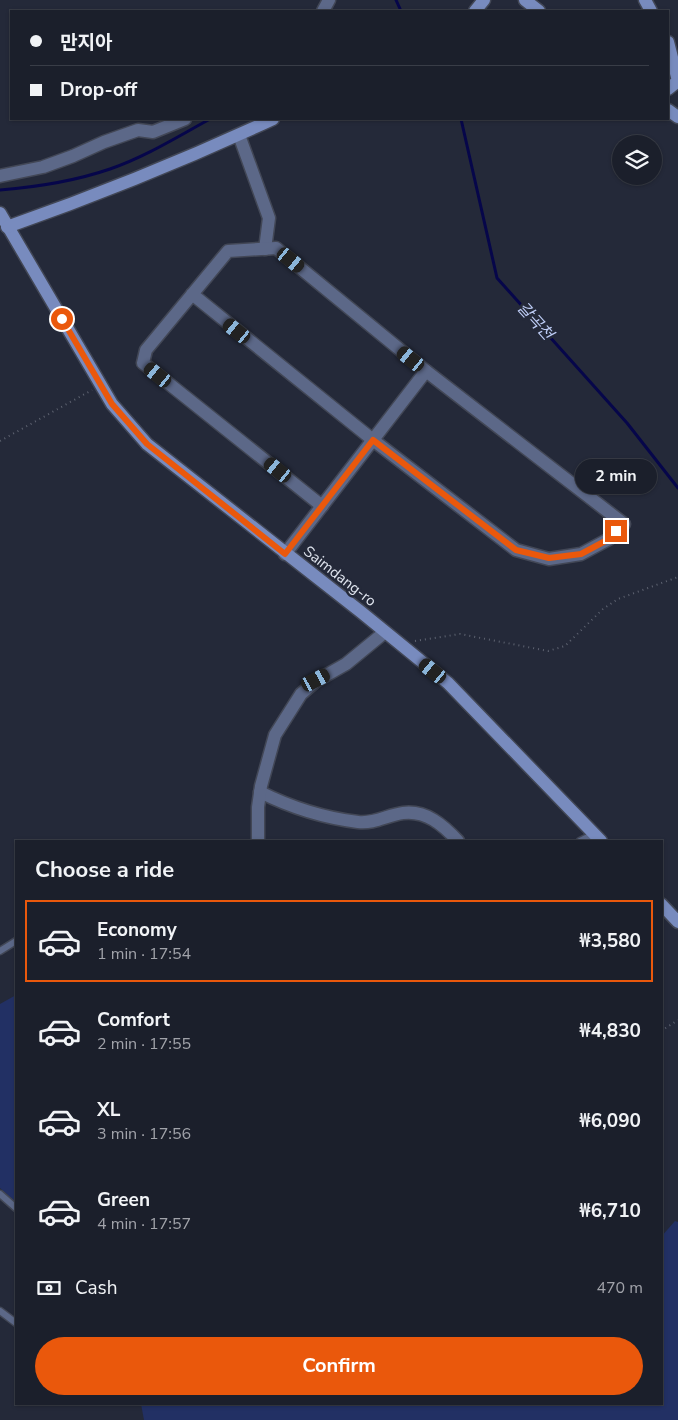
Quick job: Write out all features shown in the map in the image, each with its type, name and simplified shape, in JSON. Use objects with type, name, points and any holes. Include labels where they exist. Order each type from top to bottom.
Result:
[{"type":"main road","points":[[476,10],[484,0]]},
{"type":"main road","points":[[525,0],[538,10]]},
{"type":"main road","points":[[669,42],[678,56]]},
{"type":"main road","points":[[669,43],[678,62]]},
{"type":"main road","points":[[669,45],[678,81],[669,88]]},
{"type":"main road","points":[[7,227],[68,206],[271,120]]},
{"type":"main road","name":"Saimdang-ro","points":[[0,213],[112,404],[147,444],[448,683],[598,837]]},
{"type":"main road","points":[[663,906],[678,922]]},
{"type":"street","points":[[0,176],[42,167],[138,130],[154,132],[183,120]]},
{"type":"street","points":[[239,135],[269,218],[265,249]]},
{"type":"street","points":[[192,294],[373,440],[516,550],[549,558],[581,554],[609,539],[624,524],[426,371],[276,248],[228,251],[192,294],[146,350],[143,363],[322,506]]},
{"type":"street","points":[[285,554],[426,371]]},
{"type":"street","points":[[258,840],[260,792],[274,735],[301,694],[316,680],[346,664],[385,632]]},
{"type":"street","points":[[260,792],[294,808],[359,822],[374,822],[403,813],[425,814],[441,824],[457,840]]},
{"type":"lane","points":[[584,840],[598,837]]},
{"type":"lane","points":[[0,952],[15,942]]},
{"type":"lane","points":[[0,1194],[15,1207]]},
{"type":"lane","points":[[0,1311],[15,1322]]},
{"type":"path","points":[[0,441],[101,385]]},
{"type":"path","points":[[402,646],[460,634],[548,651],[565,646],[603,609],[618,599],[678,577]]},
{"type":"path","points":[[663,1030],[678,1020]]},
{"type":"shaded area","points":[[15,996],[15,1201],[0,1188],[0,1004]]},
{"type":"shaded area","points":[[675,1221],[678,1222],[678,1420],[144,1420],[141,1405],[663,1405],[663,1235]]},
{"type":"waterway","name":"갈곡천","points":[[396,0],[401,10]]},
{"type":"waterway","points":[[0,190],[56,183],[110,169],[148,153],[208,120]]},
{"type":"waterway","name":"갈곡천","points":[[461,120],[497,278],[627,423],[678,488]]},
{"type":"route","points":[[62,319],[112,404],[147,444],[285,554],[373,440],[516,550],[549,558],[581,554],[609,539],[616,531]]}]
